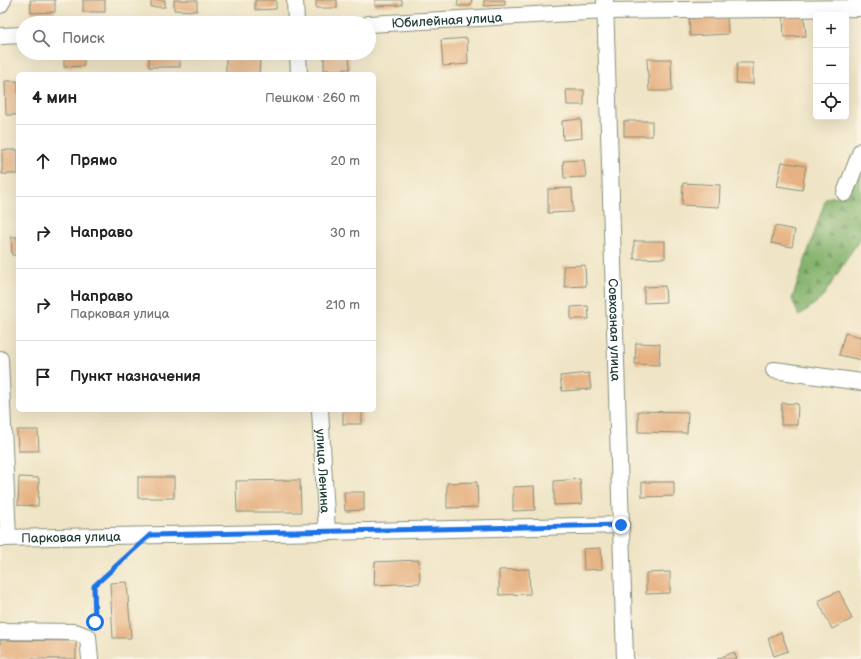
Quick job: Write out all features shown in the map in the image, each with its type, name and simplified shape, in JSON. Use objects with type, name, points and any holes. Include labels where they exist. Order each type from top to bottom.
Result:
[{"type":"street","points":[[0,5],[3,0]]},
{"type":"street","points":[[295,0],[296,16]]},
{"type":"street","name":"Юбилейная улица","points":[[376,23],[606,6],[861,8]]},
{"type":"street","name":"Совхозная улица","points":[[606,6],[625,659]]},
{"type":"street","points":[[0,36],[16,35]]},
{"type":"street","points":[[299,60],[300,72]]},
{"type":"street","points":[[845,193],[861,151]]},
{"type":"street","points":[[0,358],[4,538]]},
{"type":"street","points":[[774,370],[861,382]]},
{"type":"street","name":"улица Ленина","points":[[320,412],[327,532]]},
{"type":"street","name":"Парковая улица","points":[[4,538],[621,525]]},
{"type":"street","points":[[0,631],[75,632],[88,637],[90,659]]},
{"type":"path","points":[[88,637],[95,622],[94,586],[150,535]]},
{"type":"green space","points":[[861,159],[861,237],[822,298],[799,316],[792,299],[826,198],[849,194]]},
{"type":"building","points":[[30,0],[55,0],[55,12],[31,13]]},
{"type":"building","points":[[83,0],[105,0],[105,12],[83,12]]},
{"type":"building","points":[[151,0],[165,0],[165,7],[151,7]]},
{"type":"building","points":[[174,0],[197,0],[197,11],[174,10]]},
{"type":"building","points":[[255,0],[276,0],[276,9],[255,10]]},
{"type":"building","points":[[316,0],[337,0],[337,8],[316,8]]},
{"type":"building","points":[[375,0],[402,0],[402,5],[375,6]]},
{"type":"building","points":[[458,0],[472,0],[471,6],[457,6]]},
{"type":"building","points":[[484,0],[505,0],[505,5],[484,6]]},
{"type":"building","points":[[804,15],[806,36],[784,37],[783,16]]},
{"type":"building","points":[[727,16],[728,34],[690,36],[689,18]]},
{"type":"building","points":[[467,38],[468,64],[443,66],[441,40]]},
{"type":"building","points":[[647,59],[671,59],[672,91],[649,91]]},
{"type":"building","points":[[64,60],[84,60],[84,66],[64,67]]},
{"type":"building","points":[[149,60],[180,60],[180,67],[149,67]]},
{"type":"building","points":[[226,60],[260,60],[259,72],[226,72]]},
{"type":"building","points":[[324,60],[349,60],[350,69],[324,70]]},
{"type":"building","points":[[737,63],[753,63],[753,84],[736,83]]},
{"type":"building","points":[[5,81],[16,81],[16,115],[6,115]]},
{"type":"building","points":[[566,90],[584,90],[584,105],[567,105]]},
{"type":"building","points":[[581,119],[582,138],[563,140],[562,121]]},
{"type":"building","points":[[624,121],[652,121],[652,136],[624,136]]},
{"type":"building","points":[[2,150],[16,150],[16,174],[2,174]]},
{"type":"building","points":[[584,160],[586,177],[564,178],[563,161]]},
{"type":"building","points":[[782,162],[806,166],[802,190],[777,186]]},
{"type":"building","points":[[683,183],[720,185],[719,207],[682,205]]},
{"type":"building","points":[[572,188],[573,212],[548,213],[548,189]]},
{"type":"building","points":[[775,226],[795,230],[792,247],[771,243]]},
{"type":"building","points":[[11,237],[16,237],[16,255],[12,255]]},
{"type":"building","points":[[634,241],[665,241],[665,258],[634,259]]},
{"type":"building","points":[[585,265],[586,286],[565,287],[563,266]]},
{"type":"building","points":[[665,286],[666,302],[644,303],[644,287]]},
{"type":"building","points":[[588,306],[589,319],[571,319],[571,307]]},
{"type":"building","points":[[845,333],[861,337],[861,360],[839,355]]},
{"type":"building","points":[[636,343],[660,344],[659,365],[635,364]]},
{"type":"building","points":[[589,373],[591,389],[562,391],[560,376]]},
{"type":"building","points":[[782,403],[798,404],[797,425],[781,425]]},
{"type":"building","points":[[638,411],[688,412],[687,433],[638,432]]},
{"type":"building","points":[[343,412],[362,412],[362,424],[343,424]]},
{"type":"building","points":[[17,430],[38,430],[39,451],[18,451]]},
{"type":"building","points":[[19,477],[39,478],[38,506],[18,505]]},
{"type":"building","points":[[138,477],[174,477],[174,498],[138,498]]},
{"type":"building","points":[[580,479],[582,504],[554,505],[554,481]]},
{"type":"building","points":[[300,480],[301,512],[237,512],[236,481]]},
{"type":"building","points":[[477,482],[478,507],[447,508],[447,483]]},
{"type":"building","points":[[642,482],[674,482],[674,496],[642,497]]},
{"type":"building","points":[[534,486],[535,510],[513,511],[513,487]]},
{"type":"building","points":[[344,492],[364,492],[364,510],[345,511]]},
{"type":"building","points":[[601,548],[602,569],[584,570],[583,549]]},
{"type":"building","points":[[419,560],[420,583],[374,585],[375,562]]},
{"type":"building","points":[[529,569],[530,594],[499,595],[499,570]]},
{"type":"building","points":[[670,572],[670,593],[646,594],[646,573]]},
{"type":"building","points":[[127,582],[131,638],[113,638],[110,583]]},
{"type":"building","points":[[839,591],[852,619],[832,629],[818,601]]},
{"type":"building","points":[[781,632],[788,651],[774,656],[768,638]]},
{"type":"building","points":[[0,640],[76,641],[76,659],[0,659]]},
{"type":"building","points":[[734,652],[737,659],[717,659]]},
{"type":"route","points":[[95,622],[94,586],[150,535],[621,525]]}]
